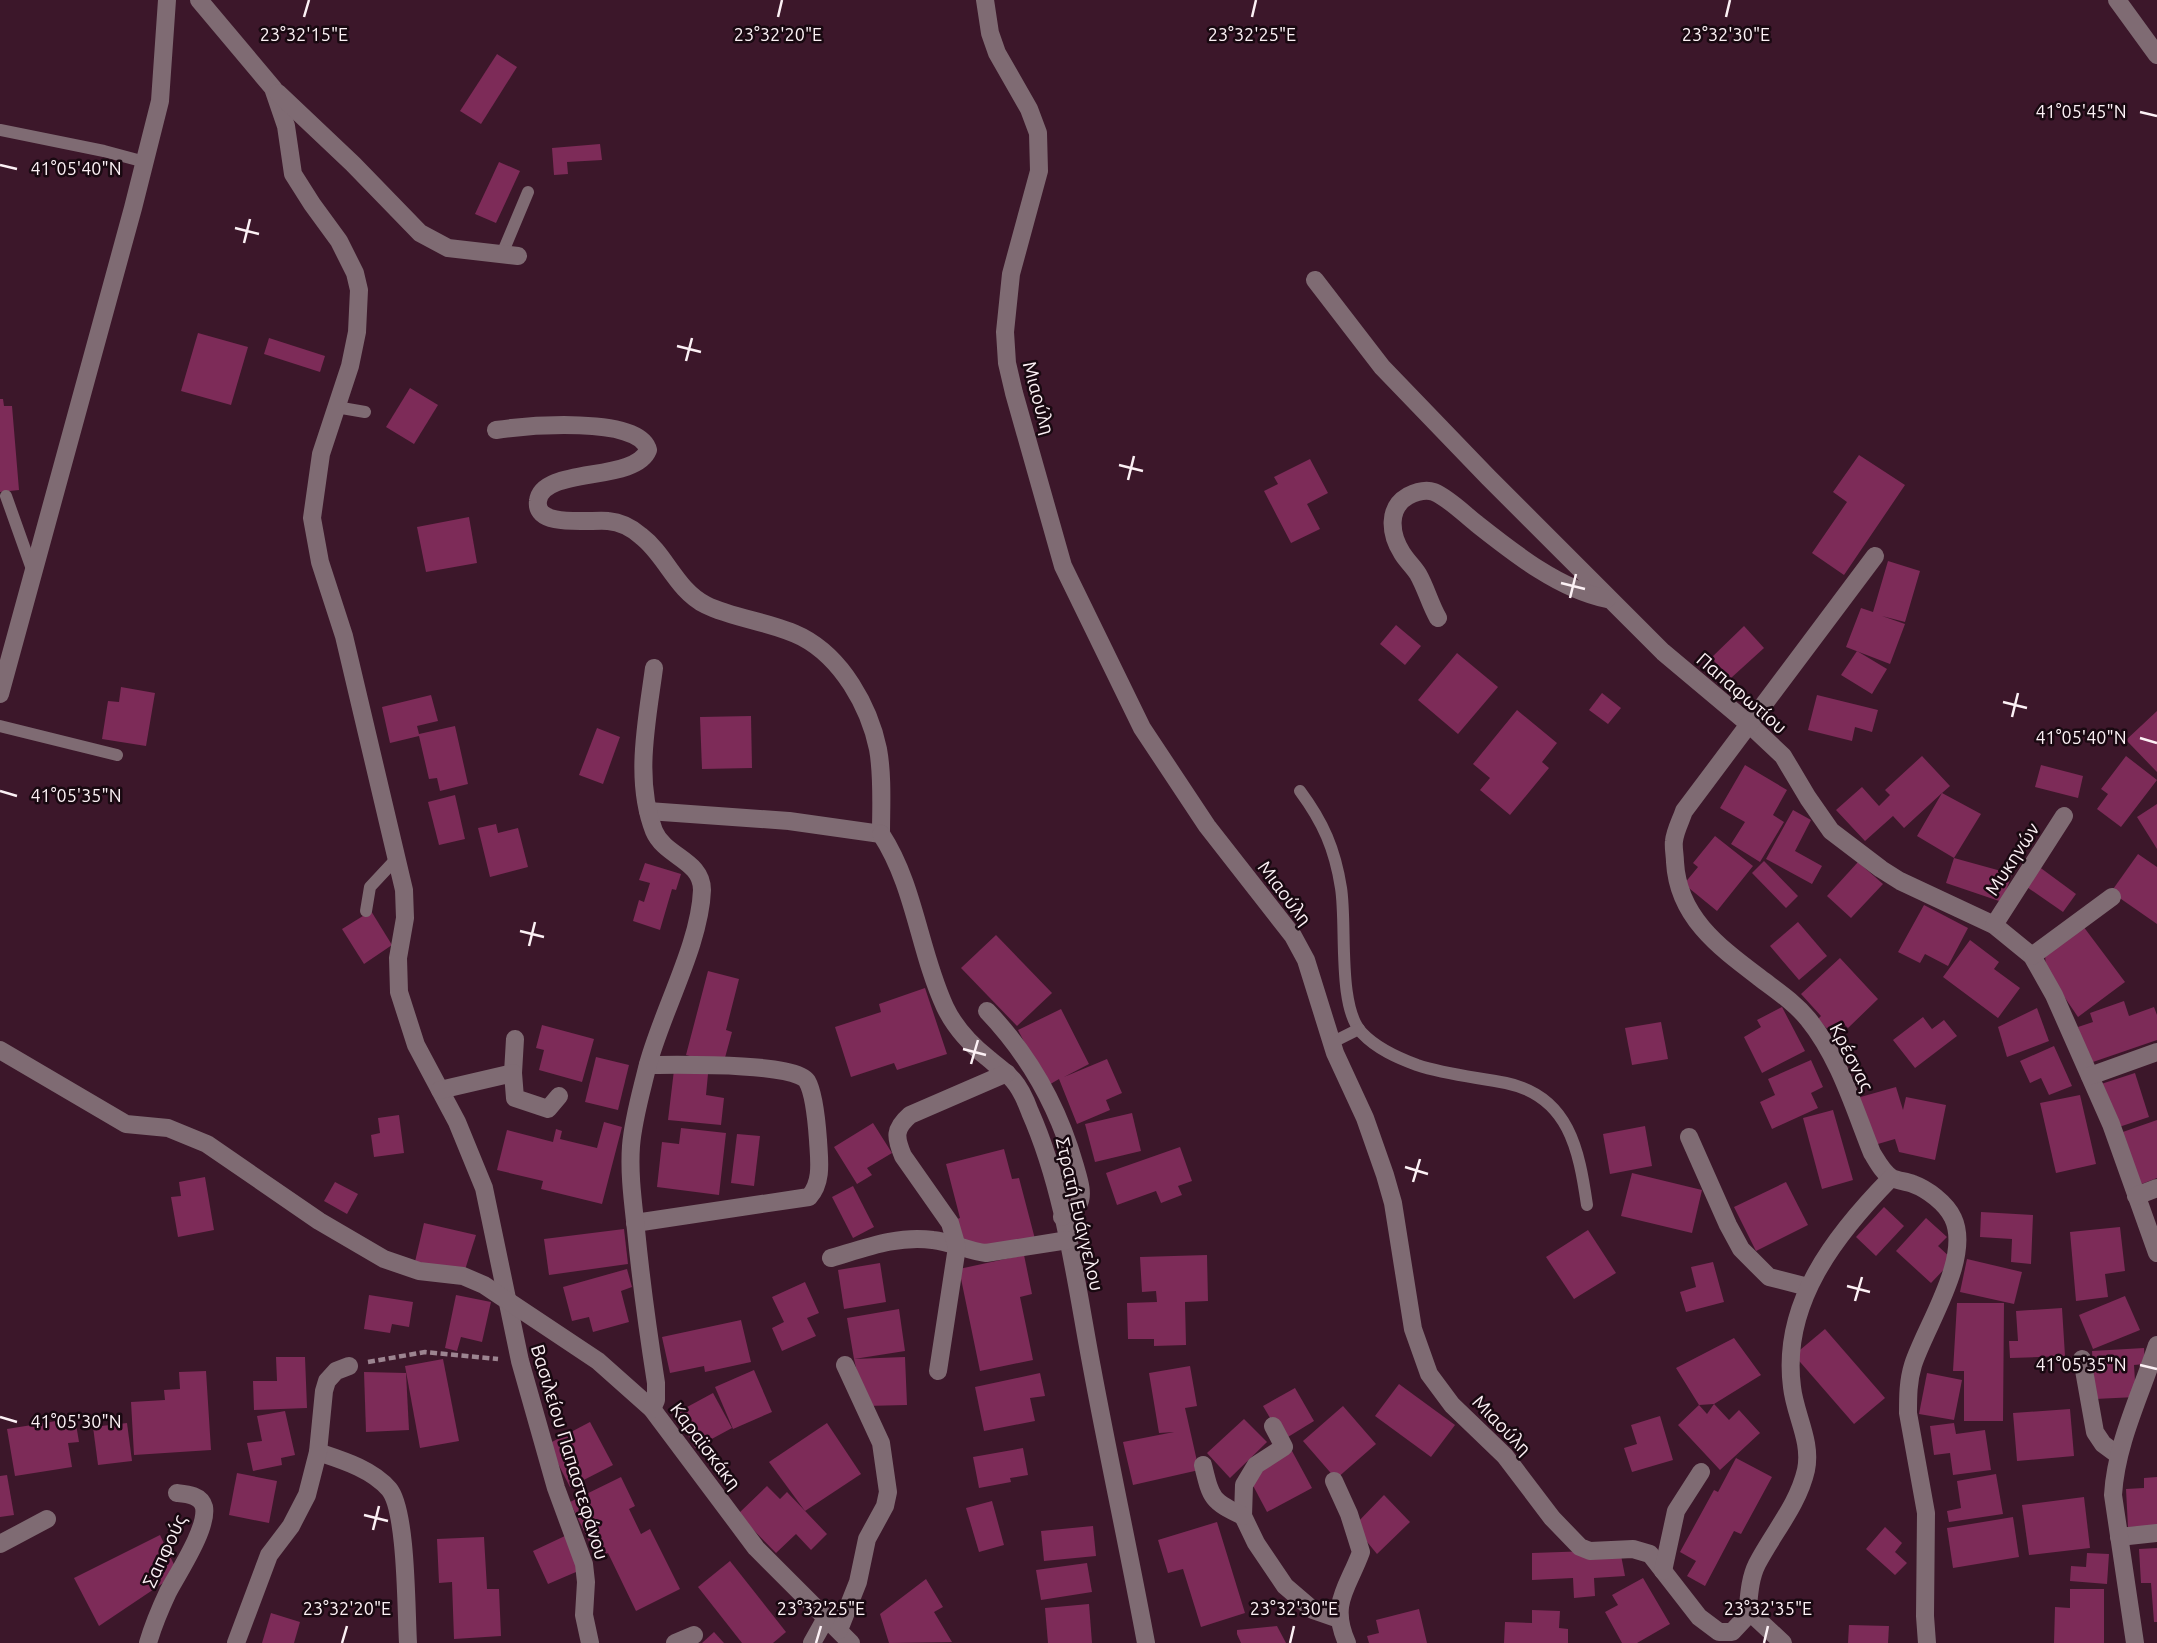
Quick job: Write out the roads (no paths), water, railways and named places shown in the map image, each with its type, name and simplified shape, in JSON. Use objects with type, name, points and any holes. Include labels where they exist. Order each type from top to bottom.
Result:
[{"type":"street","points":[[0,694],[160,101],[167,0]]},
{"type":"street","points":[[198,0],[273,88],[420,233],[448,248],[510,255]]},
{"type":"street","name":"Μιαούλη","points":[[985,0],[990,33],[997,53],[1029,109],[1038,133],[1039,171],[1011,274],[1005,332],[1007,363],[1014,393],[1063,566],[1142,727],[1207,826],[1254,884],[1299,948],[1312,978],[1340,1067],[1365,1118],[1385,1175],[1393,1203],[1413,1329],[1429,1374],[1440,1391],[1505,1456],[1552,1518],[1580,1547],[1590,1551],[1640,1549],[1650,1554],[1699,1617],[1724,1638],[1746,1616]]},
{"type":"street","points":[[2117,0],[2157,55]]},
{"type":"street","name":"Βασιλείου Παπαστεφάνου","points":[[273,88],[286,126],[293,174],[339,241],[355,273],[359,290],[357,332],[350,366],[317,471],[312,518],[314,539],[344,636],[398,857],[405,904],[398,958],[399,992],[416,1045],[457,1122],[484,1188],[520,1361],[556,1488],[584,1564],[584,1615],[590,1643]]},
{"type":"street","name":"Παπαφωτίου","points":[[1315,280],[1382,367],[1611,600],[1680,667],[1783,756],[1831,831],[1900,881],[1994,925],[2032,956],[2054,995],[2111,1124],[2157,1253]]},
{"type":"street","points":[[496,430],[570,424],[608,429],[636,436],[644,442],[648,450],[642,461],[625,468],[558,483],[543,491],[538,507],[555,520],[608,521],[628,527],[648,542],[674,578],[707,606],[801,637],[833,661],[860,700],[878,749],[881,834],[789,821],[648,811]]},
{"type":"street","points":[[1438,618],[1418,574],[1400,550],[1392,519],[1398,504],[1406,497],[1421,491],[1434,492],[1497,540],[1547,573],[1570,586],[1611,600]]},
{"type":"street","name":"Κρέσνας","points":[[1875,556],[1684,811],[1674,841],[1676,875],[1682,898],[1703,931],[1726,952],[1793,1002],[1810,1021],[1829,1052],[1872,1153],[1891,1178]]},
{"type":"street","points":[[652,1409],[656,1400],[656,1383],[635,1223],[631,1142],[648,1065],[689,947],[702,890],[697,872],[660,842],[648,811],[644,777],[646,729],[654,668]]},
{"type":"street","name":"Μυκηνών","points":[[1994,925],[2064,816]]},
{"type":"street","name":"Στρατή Ευάγγελου","points":[[881,834],[903,876],[922,945],[947,1011],[967,1039],[1007,1073],[1022,1094],[1044,1146],[1068,1240],[1146,1643]]},
{"type":"street","points":[[2032,956],[2112,897]]},
{"type":"street","points":[[987,1011],[1028,1061],[1061,1121],[1078,1175],[1080,1193],[1077,1207],[1062,1217]]},
{"type":"street","points":[[515,1039],[515,1098],[548,1109],[559,1096]]},
{"type":"street","points":[[0,1050],[126,1124],[168,1128],[207,1144],[319,1221],[384,1259],[419,1270],[463,1276],[484,1285],[505,1299]]},
{"type":"street","points":[[2090,1076],[2157,1052]]},
{"type":"street","points":[[635,1223],[809,1197],[815,1190],[819,1177],[817,1133],[811,1096],[807,1081],[798,1073],[763,1068],[648,1065]]},
{"type":"street","points":[[440,1090],[513,1073]]},
{"type":"street","points":[[938,1371],[957,1247],[950,1223],[903,1156],[897,1133],[900,1124],[910,1115],[1007,1073]]},
{"type":"street","points":[[1689,1137],[1741,1249],[1769,1277],[1808,1287]]},
{"type":"street","points":[[1783,1643],[1754,1616],[1746,1616],[1752,1576],[1787,1515],[1805,1473],[1805,1437],[1792,1389],[1791,1350],[1808,1287],[1849,1225],[1891,1178],[1919,1186],[1938,1200],[1953,1218],[1956,1230],[1951,1271],[1914,1362],[1908,1397],[1908,1413],[1926,1513],[1927,1643]]},
{"type":"street","points":[[2136,1196],[2157,1188]]},
{"type":"street","points":[[831,1258],[894,1240],[936,1240],[973,1252],[999,1252],[1068,1240]]},
{"type":"street","name":"Καραϊσκάκη","points":[[505,1299],[597,1361],[652,1409],[756,1548],[839,1631]]},
{"type":"street","points":[[2135,1643],[2113,1495],[2118,1455],[2157,1345]]},
{"type":"street","points":[[2082,1359],[2095,1432],[2103,1444],[2118,1455]]},
{"type":"street","points":[[811,1643],[839,1631],[858,1582],[867,1539],[885,1506],[888,1492],[881,1443],[845,1365]]},
{"type":"street","points":[[236,1643],[269,1555],[292,1526],[302,1508],[318,1452],[325,1385],[331,1375],[349,1366]]},
{"type":"street","points":[[1273,1426],[1284,1447],[1256,1465],[1244,1485],[1243,1516],[1255,1543],[1285,1586],[1313,1611],[1339,1619]]},
{"type":"street","points":[[318,1452],[372,1475],[389,1489],[394,1498],[401,1529],[408,1643]]},
{"type":"street","points":[[1203,1465],[1211,1496],[1224,1507],[1243,1516]]},
{"type":"street","points":[[1663,1571],[1676,1511],[1702,1472]]},
{"type":"street","points":[[1334,1481],[1362,1552],[1340,1600],[1339,1619],[1347,1643]]},
{"type":"street","name":"Σαπφούς","points":[[148,1643],[164,1601],[198,1534],[203,1518],[204,1507],[201,1501],[192,1495],[177,1493]]},
{"type":"street","points":[[0,1544],[47,1519]]},
{"type":"street","points":[[2119,1537],[2157,1533]]},
{"type":"street","points":[[675,1643],[694,1635]]},
{"type":"lane","points":[[0,130],[145,162]]},
{"type":"lane","points":[[510,255],[528,192]]},
{"type":"lane","points":[[337,407],[365,412]]},
{"type":"lane","points":[[6,496],[33,572]]},
{"type":"lane","points":[[0,726],[117,755]]},
{"type":"lane","points":[[1300,791],[1318,815],[1333,852],[1341,889],[1347,992],[1352,1015],[1359,1029],[1381,1049],[1404,1061],[1455,1076],[1523,1087],[1543,1097],[1560,1118],[1575,1144],[1587,1205]]},
{"type":"lane","points":[[366,911],[370,887],[398,857]]},
{"type":"lane","points":[[1331,1042],[1359,1029]]}]
